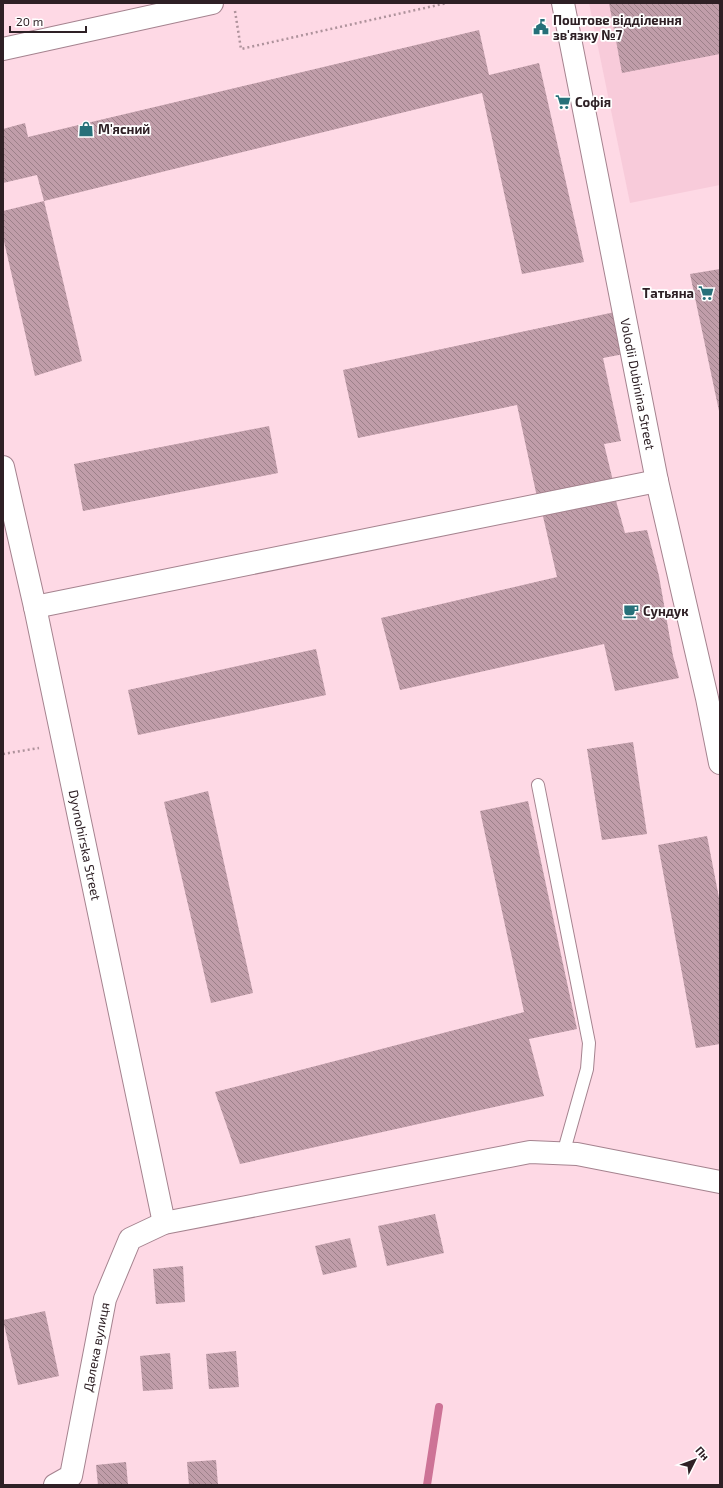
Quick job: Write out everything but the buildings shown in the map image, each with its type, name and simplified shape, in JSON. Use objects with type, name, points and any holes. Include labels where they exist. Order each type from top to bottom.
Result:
[{"type":"street","points":[[3,49],[179,6],[212,3]]},
{"type":"street","name":"Volodii Dubinina Street","points":[[563,3],[657,481],[713,698],[720,763]]},
{"type":"street","name":"Dyvnohirska Street","points":[[3,467],[35,607],[164,1224]]},
{"type":"street","points":[[35,607],[657,481]]},
{"type":"street","name":"Далека вулиця","points":[[55,1485],[71,1476],[105,1299],[130,1239],[164,1224],[530,1152],[577,1154],[720,1182]]},
{"type":"lane","points":[[538,785],[589,1043],[587,1068],[563,1154]]},
{"type":"path","points":[[234,11],[241,49],[447,3]]},
{"type":"path","points":[[3,754],[64,744]]},
{"type":"shaded area","points":[[589,3],[720,3],[720,185],[630,203]]},
{"type":"waterway","points":[[427,1485],[439,1407]]},
{"type":"place","name":"Поштове відділення зв'язку №7","points":[[541,27]]},
{"type":"place","name":"Софія","points":[[563,102]]},
{"type":"place","name":"М'ясний","points":[[86,129]]},
{"type":"place","name":"Татьяна","points":[[706,293]]},
{"type":"place","name":"Сундук","points":[[631,611]]}]
